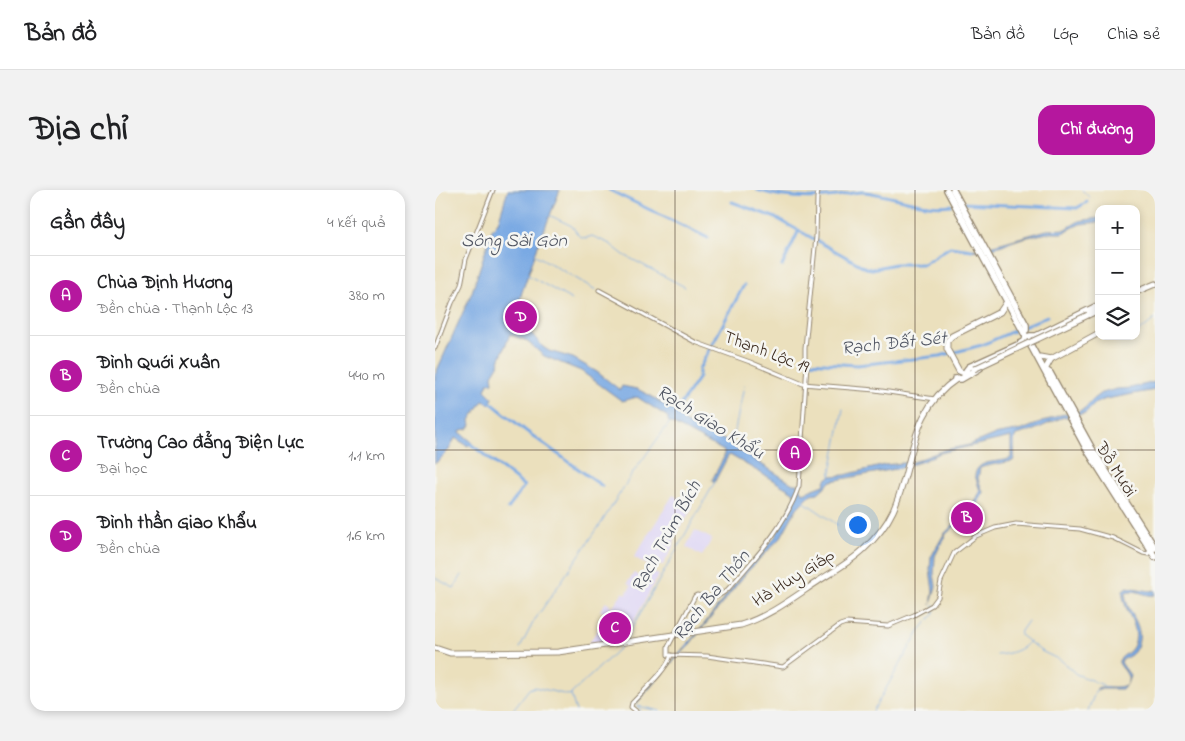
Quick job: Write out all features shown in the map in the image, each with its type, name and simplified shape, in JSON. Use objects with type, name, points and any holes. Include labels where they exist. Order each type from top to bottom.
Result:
[{"type":"highway","points":[[946,190],[978,244],[1054,384]]},
{"type":"highway","points":[[954,192],[978,244]]},
{"type":"highway","points":[[983,253],[1004,299],[1021,322]]},
{"type":"highway","points":[[965,373],[969,367],[1095,311]]},
{"type":"highway","points":[[955,380],[961,379],[1029,340],[1095,311]]},
{"type":"highway","points":[[1029,340],[1030,349],[1035,350],[1041,357],[1070,417]]},
{"type":"highway","name":"Đỗ Mười","points":[[1070,417],[1153,553]]},
{"type":"highway","name":"Đỗ Mười","points":[[1070,417],[1099,471],[1153,553]]},
{"type":"main road","points":[[1140,289],[1155,283]]},
{"type":"main road","points":[[965,373],[957,367],[946,343],[949,338],[1000,312],[1004,299]]},
{"type":"main road","points":[[935,399],[955,380],[973,368],[1095,311]]},
{"type":"main road","points":[[1000,312],[1021,322]]},
{"type":"main road","points":[[1047,369],[1051,360],[1095,335]]},
{"type":"main road","points":[[1041,357],[1051,360]]},
{"type":"main road","points":[[955,380],[957,367]]},
{"type":"main road","name":"Hà Huy Giáp","points":[[675,635],[741,625],[762,618],[863,550],[885,526],[901,490],[919,426],[935,399]]},
{"type":"main road","points":[[435,648],[450,653],[533,654],[675,635]]},
{"type":"street","points":[[435,348],[461,285],[466,259],[493,190]]},
{"type":"street","points":[[636,711],[631,707],[632,703],[667,662],[669,655],[668,647],[696,595],[716,597],[726,591],[770,541],[795,497],[799,486],[807,364],[805,348],[816,239],[818,190]]},
{"type":"street","name":"Thạnh Lộc 19","points":[[599,290],[695,342],[806,385],[875,390],[935,399]]},
{"type":"street","points":[[669,655],[707,656],[783,667],[841,625],[854,623],[881,627],[887,626],[932,604],[936,600],[943,575],[955,552],[976,536],[1007,525],[1030,525],[1081,530],[1113,538],[1153,553]]},
{"type":"shaded area","points":[[673,495],[693,507],[675,536],[674,545],[663,565],[659,565],[654,569],[634,557]]},
{"type":"shaded area","points":[[695,530],[712,539],[702,556],[686,547]]},
{"type":"shaded area","points":[[649,569],[659,575],[623,641],[590,646],[589,643],[607,615],[600,610],[606,602],[612,607],[623,592],[626,594],[631,586],[627,583],[634,573],[643,578]]},
{"type":"water","name":"Sông Sài Gòn","points":[[508,190],[560,190],[539,243],[513,324],[531,333],[549,351],[573,358],[597,372],[620,390],[622,386],[637,389],[669,408],[676,410],[686,423],[731,443],[737,449],[793,484],[798,484],[803,493],[824,485],[826,479],[831,476],[845,475],[885,465],[913,462],[944,450],[969,445],[993,435],[1022,430],[1060,415],[1077,412],[1085,408],[1101,393],[1155,382],[1155,390],[1106,399],[1096,403],[1085,413],[1061,418],[1034,430],[1016,435],[1013,461],[980,468],[978,479],[983,492],[977,506],[946,534],[935,556],[934,574],[936,586],[931,605],[933,591],[930,569],[931,557],[944,534],[975,503],[980,491],[975,475],[980,466],[989,462],[1011,458],[1011,437],[940,453],[901,468],[831,481],[818,493],[811,494],[797,508],[781,537],[747,572],[686,649],[636,704],[635,702],[698,632],[754,559],[775,537],[796,496],[793,492],[730,455],[714,483],[712,480],[724,457],[724,451],[668,421],[668,417],[637,397],[622,401],[581,371],[544,356],[527,341],[510,334],[500,362],[492,375],[493,382],[488,383],[485,390],[493,398],[490,404],[483,401],[470,420],[471,425],[468,429],[461,430],[460,432],[472,442],[468,446],[455,438],[449,450],[435,464],[435,375],[472,292],[492,230],[498,222]]},
{"type":"water","points":[[1095,219],[1095,222],[1080,224],[1062,233],[1048,233],[1023,238],[984,251],[968,250],[983,248],[1047,230],[1066,229],[1079,221]]},
{"type":"water","points":[[1127,587],[1150,591],[1155,590],[1155,595],[1133,591],[1126,592],[1126,599],[1138,627],[1139,635],[1134,652],[1121,661],[1130,675],[1128,682],[1128,677],[1119,660],[1132,649],[1135,632],[1123,597],[1123,590]]},
{"type":"water","points":[[1128,682],[1122,689],[1097,690],[1100,687],[1121,686]]},
{"type":"waterway","points":[[609,190],[708,238]]},
{"type":"waterway","points":[[757,190],[776,195],[807,198],[864,192],[929,205],[951,205]]},
{"type":"waterway","points":[[1082,190],[1090,198]]},
{"type":"waterway","points":[[732,202],[776,218],[866,268],[872,269],[895,264],[923,264],[950,247],[972,250]]},
{"type":"waterway","points":[[962,203],[1077,208],[1087,202]]},
{"type":"waterway","name":"Sông Sài Gòn","points":[[549,215],[572,226],[579,236],[586,238],[592,236],[610,244],[624,255],[685,287]]},
{"type":"waterway","points":[[782,266],[799,230]]},
{"type":"waterway","name":"Sông Sài Gòn","points":[[534,254],[596,290]]},
{"type":"waterway","points":[[526,274],[572,300]]},
{"type":"waterway","name":"Rạch Giao Khẩu","points":[[675,413],[699,377],[699,369],[744,285]]},
{"type":"waterway","name":"Rạch Đất Sét","points":[[808,362],[857,365],[940,356],[982,345],[1047,316]]},
{"type":"waterway","points":[[1140,331],[1155,319]]},
{"type":"waterway","name":"Rạch Giao Khẩu","points":[[732,445],[744,386]]},
{"type":"waterway","points":[[489,401],[526,431],[602,486]]},
{"type":"waterway","points":[[830,477],[843,409]]},
{"type":"waterway","name":"Rạch Giao Khẩu","points":[[520,648],[534,621],[600,525],[632,474],[670,422]]},
{"type":"waterway","points":[[468,442],[524,486],[508,509]]},
{"type":"waterway","name":"Rạch Trùm Bích","points":[[625,640],[715,482]]},
{"type":"waterway","points":[[803,501],[838,525]]},
{"type":"waterway","points":[[435,578],[454,588],[462,575]]},
{"type":"waterway","points":[[873,711],[919,631],[934,614],[934,605]]},
{"type":"waterway","points":[[1028,621],[1020,635],[1041,651],[1062,661],[1076,674],[1103,685]]},
{"type":"waterway","points":[[997,655],[1019,650],[1029,641]]},
{"type":"waterway","name":"Rạch Trùm Bích","points":[[512,711],[529,689],[534,687],[568,695],[571,694],[622,645]]},
{"type":"waterway","points":[[1088,711],[1096,690]]},
{"type":"waterway","points":[[571,695],[576,711]]},
{"type":"waterway","name":"Rạch Ba Thôn","points":[[636,705],[639,699]]},
{"type":"waterway","points":[[637,706],[660,711]]},
{"type":"waterway","points":[[637,706],[641,711]]},
{"type":"place","name":"Đình thần Giao Khẩu","points":[[521,317]]},
{"type":"place","name":"Chùa Định Hương","points":[[795,454]]},
{"type":"place","name":"Đình Quới Xuân","points":[[967,518]]},
{"type":"place","name":"Trường Cao đẳng Điện Lực","points":[[615,628]]}]
